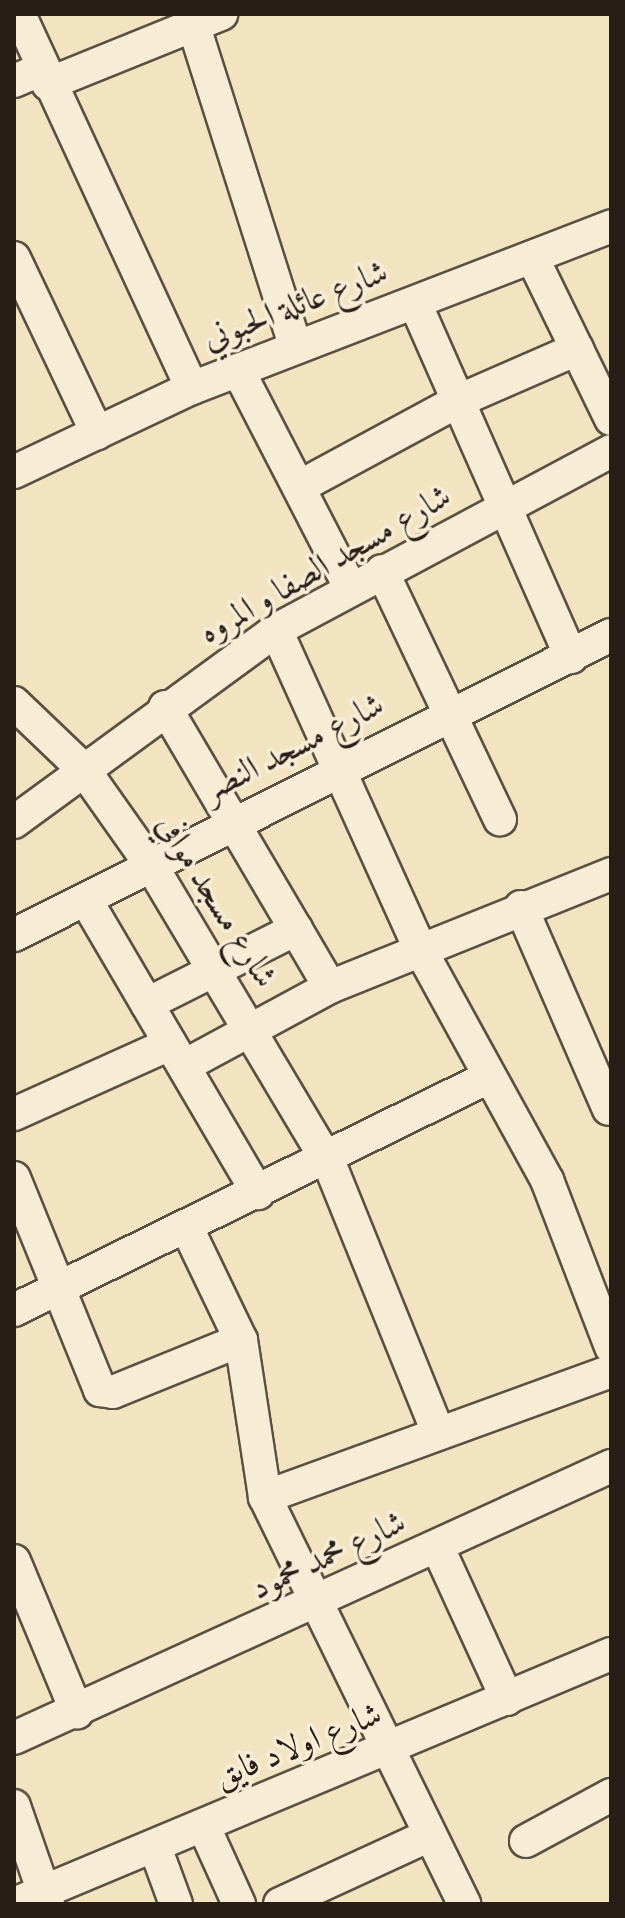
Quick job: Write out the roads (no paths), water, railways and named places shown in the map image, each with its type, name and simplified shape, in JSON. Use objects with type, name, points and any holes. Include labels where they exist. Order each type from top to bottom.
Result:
[{"type":"street","points":[[19,14],[35,78],[192,388]]},
{"type":"street","points":[[35,78],[202,17],[296,348]]},
{"type":"street","name":"شارع عائلة الحبوني","points":[[14,472],[192,388],[533,259],[611,226]]},
{"type":"street","points":[[14,258],[97,433]]},
{"type":"street","points":[[533,259],[611,419]]},
{"type":"street","points":[[415,303],[571,657]]},
{"type":"street","points":[[299,487],[458,401],[577,349]]},
{"type":"street","points":[[238,370],[351,589]]},
{"type":"street","name":"شارع مسجد الصفا و المروه","points":[[14,822],[165,707],[276,630],[611,451]]},
{"type":"street","points":[[382,571],[500,819]]},
{"type":"street","points":[[276,630],[420,949],[487,1078],[598,1274],[611,1347]]},
{"type":"street","name":"شارع مسجد النصر","points":[[14,935],[338,767],[611,635]]},
{"type":"street","name":"شارع مسجد موافي","points":[[14,703],[84,770],[151,865],[327,1160],[437,1430]]},
{"type":"street","points":[[165,707],[235,820],[330,987]]},
{"type":"street","points":[[14,1114],[177,1055],[250,1033],[330,987],[420,949],[521,907],[607,884]]},
{"type":"street","points":[[86,900],[258,1193]]},
{"type":"street","points":[[521,907],[609,1109]]},
{"type":"street","points":[[147,1004],[296,929]]},
{"type":"street","points":[[14,1310],[327,1160],[487,1078]]},
{"type":"street","points":[[14,1178],[104,1392],[241,1340]]},
{"type":"street","points":[[187,1228],[241,1340],[265,1497],[464,1904]]},
{"type":"street","points":[[265,1497],[437,1430],[611,1371]]},
{"type":"street","name":"شارع محمد محمود","points":[[14,1738],[317,1605],[611,1466]]},
{"type":"street","points":[[438,1548],[507,1699]]},
{"type":"street","points":[[14,1561],[77,1712]]},
{"type":"street","name":"شارع اولاد فايق","points":[[14,1904],[46,1898],[155,1847],[389,1752],[507,1699],[608,1660]]},
{"type":"street","points":[[526,1841],[611,1795]]},
{"type":"street","points":[[14,1806],[46,1898]]},
{"type":"street","points":[[204,1827],[239,1904]]},
{"type":"street","points":[[280,1904],[430,1835]]},
{"type":"street","points":[[155,1847],[176,1904]]}]
